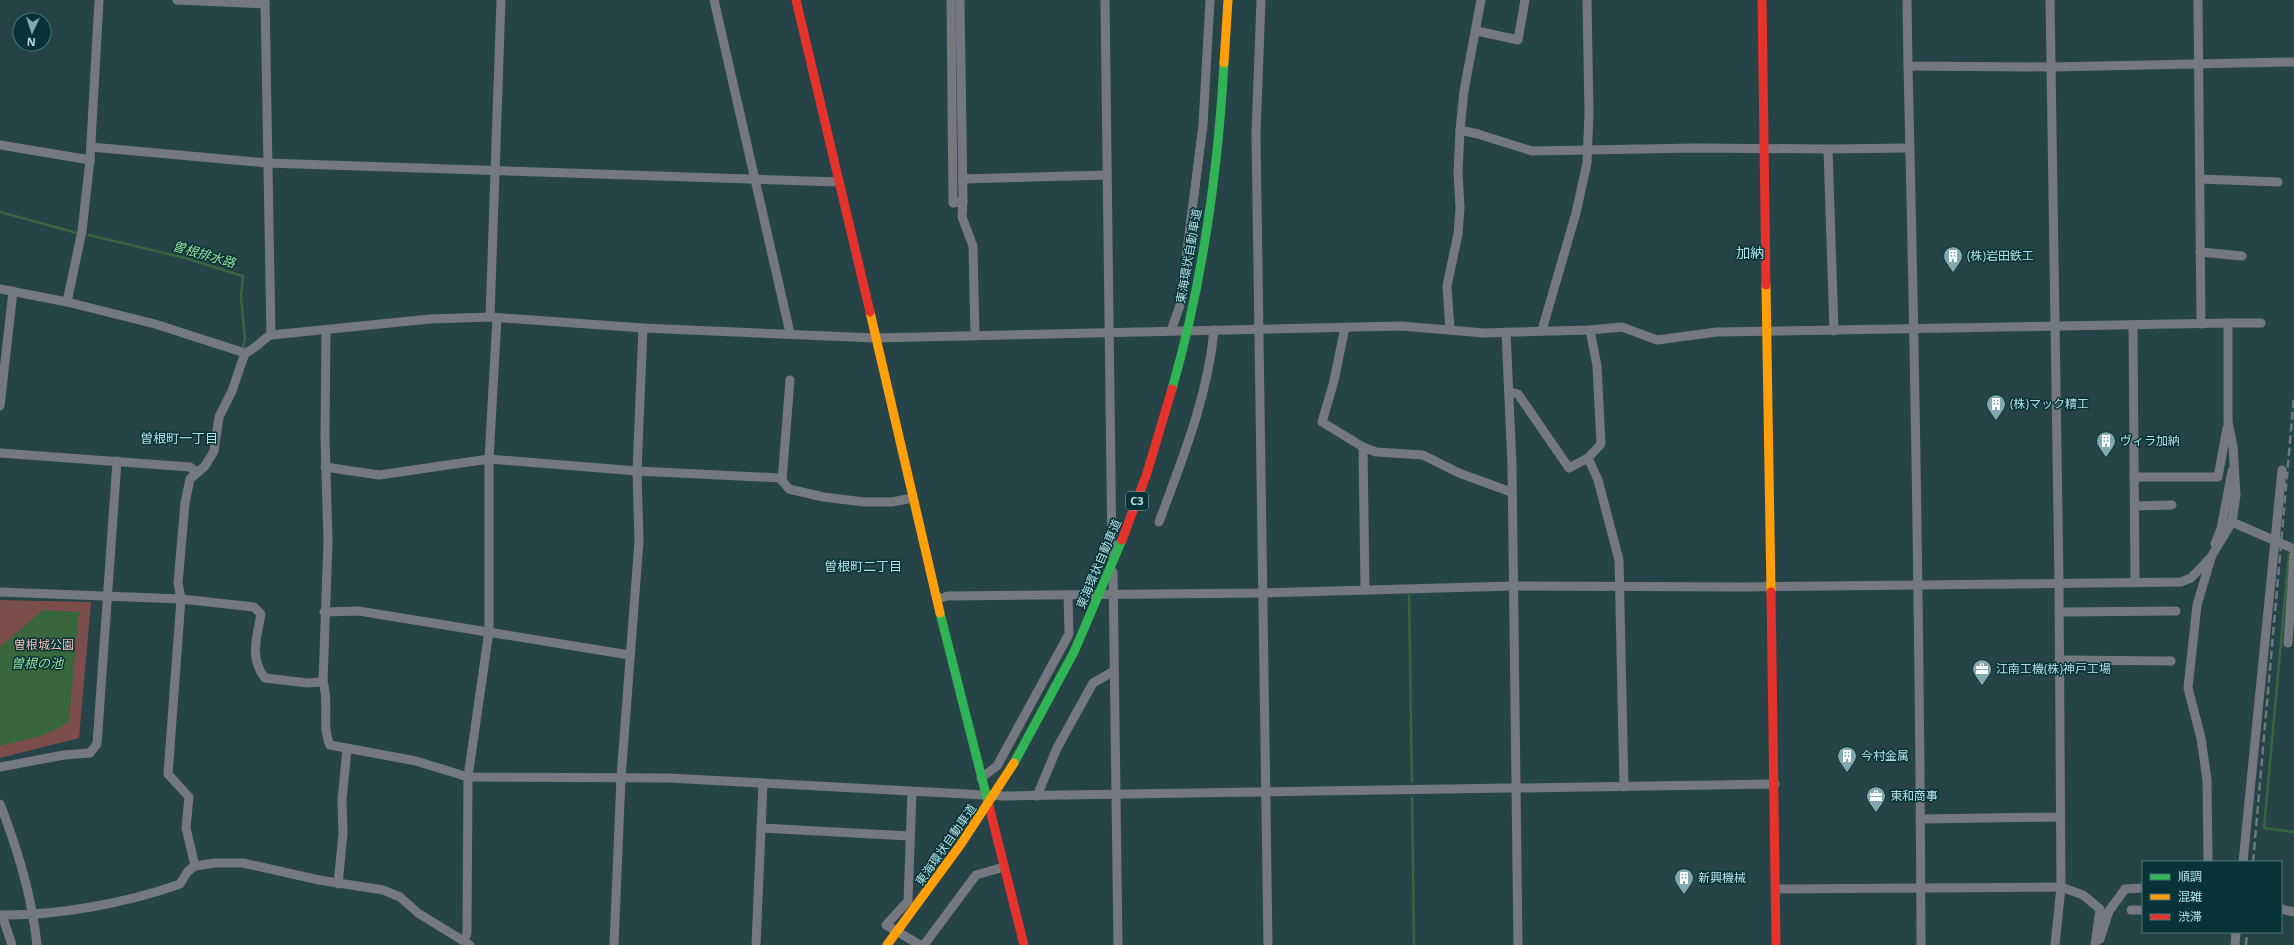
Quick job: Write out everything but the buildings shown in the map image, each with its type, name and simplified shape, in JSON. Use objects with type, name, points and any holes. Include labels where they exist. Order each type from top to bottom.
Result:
[{"type":"main road","points":[[796,0],[937,599],[1024,945]]},
{"type":"main road","name":"東海環状自動車道","points":[[887,945],[931,889],[983,812],[1030,737],[1100,595],[1130,521],[1158,440],[1181,360],[1200,272],[1215,170],[1223,96],[1228,0]]},
{"type":"main road","points":[[1762,0],[1775,784],[1776,945]]},
{"type":"street","points":[[67,302],[82,231],[90,160],[99,0]]},
{"type":"street","points":[[177,0],[265,2],[271,335]]},
{"type":"street","points":[[467,943],[468,777],[489,631],[489,459],[494,318],[496,171],[501,0]]},
{"type":"street","points":[[714,0],[790,333]]},
{"type":"street","points":[[951,0],[953,203],[962,201]]},
{"type":"street","points":[[960,0],[962,217],[973,246],[975,336]]},
{"type":"street","points":[[1105,0],[1118,945]]},
{"type":"street","points":[[1171,331],[1180,305],[1202,133],[1210,0]]},
{"type":"street","points":[[1261,0],[1256,134],[1268,945]]},
{"type":"street","points":[[1450,330],[1447,286],[1459,221],[1458,172],[1460,130],[1464,91],[1477,31],[1481,0]]},
{"type":"street","points":[[1477,31],[1518,40],[1525,0]]},
{"type":"street","points":[[1542,330],[1576,213],[1589,151],[1587,0]]},
{"type":"street","points":[[1907,0],[1914,330],[1921,819],[1921,945]]},
{"type":"street","points":[[2050,0],[2059,582],[2061,887],[2055,945]]},
{"type":"street","points":[[2198,0],[2201,324]]},
{"type":"street","points":[[1908,66],[2051,67],[2292,62]]},
{"type":"street","points":[[1460,130],[1532,151],[1765,147],[1828,149],[1910,148]]},
{"type":"street","points":[[0,145],[90,160]]},
{"type":"street","points":[[91,147],[267,163],[838,182]]},
{"type":"street","points":[[1828,149],[1834,331]]},
{"type":"street","points":[[962,179],[1107,175]]},
{"type":"street","points":[[2200,179],[2278,182]]},
{"type":"street","points":[[2200,252],[2242,256]]},
{"type":"street","points":[[0,289],[67,302],[155,324],[245,353],[254,349],[262,340],[271,335],[326,331],[430,319],[494,318],[643,328],[790,333],[876,338],[1260,328],[1402,326],[1484,333],[1542,330],[1590,330],[1622,327],[1657,340],[1717,332],[1914,330],[2261,323]]},
{"type":"street","points":[[0,406],[13,291]]},
{"type":"street","points":[[937,599],[948,596],[1263,593],[1513,586],[1917,584],[2135,581],[2181,582],[2191,578],[2211,557],[2232,522],[2236,495],[2234,464],[2228,422],[2228,324]]},
{"type":"street","points":[[2133,326],[2135,581]]},
{"type":"street","points":[[1345,327],[1334,381],[1322,422],[1363,447],[1376,452],[1423,455],[1459,473],[1511,492]]},
{"type":"street","points":[[614,945],[621,778],[629,655],[639,541],[637,471],[643,328]]},
{"type":"street","points":[[1159,522],[1187,447],[1211,358],[1214,330]]},
{"type":"street","points":[[1510,392],[1518,394],[1569,468],[1588,458],[1600,444],[1597,366],[1590,330]]},
{"type":"street","points":[[326,331],[325,467],[328,542],[324,612],[323,682],[326,691],[326,737],[330,745],[416,761],[468,777],[669,778],[986,795],[1037,796],[1775,784]]},
{"type":"street","points":[[1506,332],[1510,392],[1518,945]]},
{"type":"street","points":[[195,866],[186,828],[189,797],[168,774],[181,599],[178,582],[185,503],[190,479],[196,472],[205,466],[214,451],[219,417],[232,391],[245,353]]},
{"type":"street","points":[[782,481],[790,380]]},
{"type":"street","points":[[2134,477],[2218,477],[2228,422]]},
{"type":"street","points":[[1363,447],[1365,590]]},
{"type":"street","points":[[0,453],[190,467],[196,472]]},
{"type":"street","points":[[1588,458],[1598,480],[1619,560],[1624,787]]},
{"type":"street","points":[[325,467],[379,475],[489,459],[637,471],[750,475],[780,478],[790,489],[823,497],[892,502],[913,498]]},
{"type":"street","points":[[0,767],[64,755],[90,753],[97,744],[117,461]]},
{"type":"street","points":[[2208,861],[2207,780],[2201,738],[2188,688],[2197,605],[2211,557],[2221,530],[2228,483],[2234,464]]},
{"type":"street","points":[[2242,861],[2282,470]]},
{"type":"street","points":[[2135,506],[2172,505]]},
{"type":"street","points":[[2232,522],[2294,549]]},
{"type":"street","points":[[2288,643],[2294,555]]},
{"type":"street","points":[[0,592],[181,599],[254,607],[261,614],[254,650],[258,670],[265,678],[308,683],[323,682]]},
{"type":"street","points":[[981,778],[997,766],[1069,634],[1068,595]]},
{"type":"street","points":[[324,612],[359,611],[629,655]]},
{"type":"street","points":[[2059,612],[2176,611]]},
{"type":"street","points":[[2059,660],[2171,661]]},
{"type":"street","points":[[1037,796],[1057,748],[1093,683],[1114,671]]},
{"type":"street","points":[[338,884],[343,834],[342,800],[347,749]]},
{"type":"street","points":[[756,945],[763,783]]},
{"type":"street","points":[[912,792],[909,836],[908,901],[886,926],[920,945]]},
{"type":"street","points":[[0,804],[17,846],[34,916],[37,945]]},
{"type":"street","points":[[1921,819],[2060,817]]},
{"type":"street","points":[[761,828],[909,836]]},
{"type":"street","points":[[12,945],[1,916],[34,916],[162,891],[180,884],[188,871],[195,866],[215,863],[243,863],[338,884],[383,890],[400,897],[418,913],[467,943]]},
{"type":"street","points":[[924,945],[976,875],[1004,867]]},
{"type":"street","points":[[1776,889],[2061,887],[2083,895],[2100,909],[2097,945]]},
{"type":"street","points":[[2097,945],[2110,911],[2125,889],[2142,888]]},
{"type":"street","points":[[2282,909],[2294,912]]},
{"type":"street","points":[[2131,910],[2142,910]]},
{"type":"street","points":[[2235,945],[2236,933]]},
{"type":"green space","name":"曽根の池","points":[[0,600],[91,602],[79,738],[0,758]]},
{"type":"water","name":"曽根の池","points":[[43,610],[79,612],[69,721],[45,734],[0,746],[0,647]]},
{"type":"waterway","name":"曽根排水路","points":[[0,212],[77,233]]},
{"type":"waterway","name":"曽根排水路","points":[[89,235],[185,258],[243,276],[241,297],[245,339],[243,348]]},
{"type":"waterway","points":[[2289,554],[2264,828],[2294,832]]},
{"type":"waterway","points":[[1409,595],[1412,782]]},
{"type":"waterway","points":[[1412,798],[1414,945]]},
{"type":"railway","points":[[2253,861],[2294,396]]},
{"type":"railway","points":[[2246,945],[2247,933]]},
{"type":"traffic: fast","points":[[1172,389],[1183,350],[1192,309],[1207,227],[1218,144],[1224,63]]},
{"type":"traffic: fast","points":[[1014,763],[1074,652],[1122,540]]},
{"type":"traffic: fast","points":[[940,613],[989,806]]},
{"type":"traffic: slow","points":[[1224,63],[1228,0]]},
{"type":"traffic: slow","points":[[1766,285],[1771,592]]},
{"type":"traffic: slow","points":[[870,312],[940,613]]},
{"type":"traffic: slow","points":[[887,945],[961,844],[1014,763]]},
{"type":"traffic: jam","points":[[796,0],[870,312]]},
{"type":"traffic: jam","points":[[1762,0],[1766,285]]},
{"type":"traffic: jam","points":[[1122,540],[1147,473],[1172,389]]},
{"type":"traffic: jam","points":[[1771,592],[1776,945]]},
{"type":"traffic: jam","points":[[989,806],[1024,945]]},
{"type":"place","name":"(株)岩田鉄工","points":[[1953,273]]},
{"type":"place","name":"(株)マック精工","points":[[1996,421]]},
{"type":"place","name":"ヴィラ加納","points":[[2106,458]]},
{"type":"place","name":"江南工機(株)神戸工場","points":[[1982,686]]},
{"type":"place","name":"今村金属","points":[[1847,773]]},
{"type":"place","name":"東和商事","points":[[1876,813]]},
{"type":"place","name":"新興機械","points":[[1684,895]]},
{"type":"district","name":"加納","points":[[1750,253]]},
{"type":"district","name":"曽根町一丁目","points":[[179,438]]},
{"type":"district","name":"曽根町二丁目","points":[[863,566]]},
{"type":"park label","name":"曽根城公園","points":[[44,645]]}]
